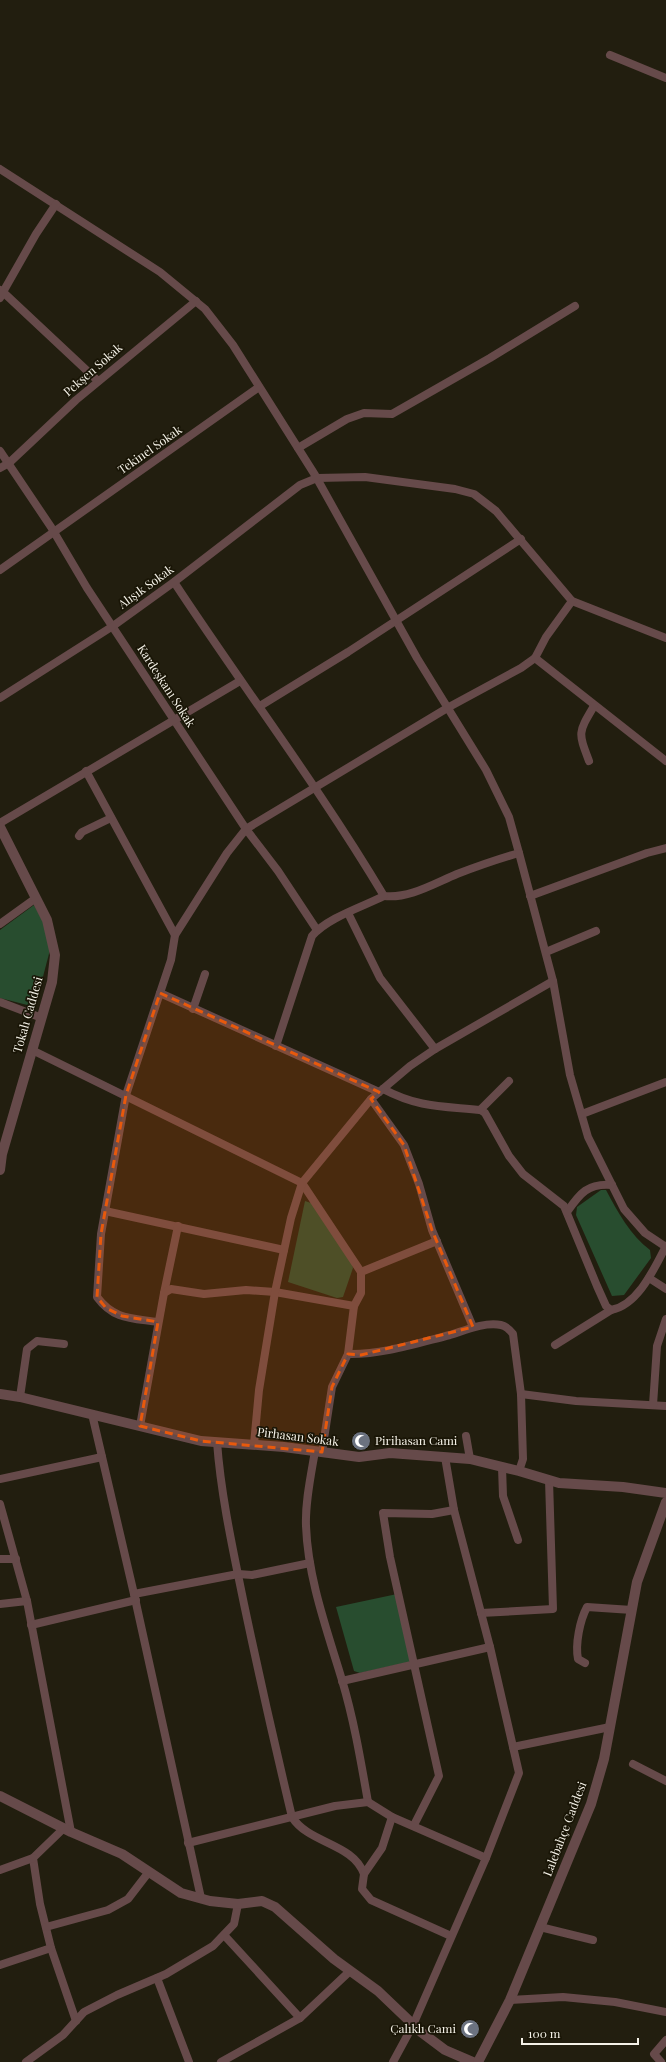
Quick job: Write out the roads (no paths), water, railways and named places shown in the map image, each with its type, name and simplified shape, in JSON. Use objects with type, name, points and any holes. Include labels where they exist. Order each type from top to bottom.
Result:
[{"type":"street","points":[[610,55],[666,78]]},
{"type":"street","points":[[0,169],[160,272],[205,309],[233,345],[317,478],[395,621],[449,707],[501,798],[510,817],[553,980],[570,1075],[588,1138],[624,1208],[645,1233],[666,1247],[645,1285],[622,1308],[611,1310],[555,1345]]},
{"type":"street","points":[[56,204],[36,234],[1,293],[98,381]]},
{"type":"street","name":"Pekşen Sokak","points":[[0,468],[9,463],[98,381],[196,301]]},
{"type":"street","points":[[298,448],[347,419],[364,413],[392,414],[490,358],[575,306]]},
{"type":"street","name":"Tekinel Sokak","points":[[0,570],[258,386]]},
{"type":"street","name":"Kardeşkanı Sokak","points":[[0,451],[54,531],[87,588],[246,829],[278,871],[317,930]]},
{"type":"street","points":[[317,478],[365,477],[449,488],[474,494],[496,512],[521,539],[572,601],[666,638]]},
{"type":"street","name":"Alışık Sokak","points":[[0,698],[113,626],[174,582],[300,485],[317,478]]},
{"type":"street","points":[[260,706],[521,539]]},
{"type":"street","points":[[174,582],[240,681],[260,706],[359,855],[384,896]]},
{"type":"street","points":[[158,1322],[122,1316],[106,1308],[97,1297],[101,1234],[126,1095],[171,960],[175,934],[227,853],[246,829],[449,707],[520,668],[534,658],[546,637],[572,601]]},
{"type":"street","points":[[534,658],[666,761]]},
{"type":"street","points":[[0,823],[240,681]]},
{"type":"street","points":[[589,761],[580,732],[594,706]]},
{"type":"street","points":[[86,771],[175,934]]},
{"type":"street","points":[[79,836],[82,832],[111,818]]},
{"type":"street","name":"Tokalı Caddesi","points":[[0,827],[47,920],[55,955],[52,982],[2,1154],[0,1170]]},
{"type":"street","points":[[530,896],[647,852],[666,848]]},
{"type":"street","points":[[276,1046],[312,936],[317,930],[384,896],[409,894],[490,862],[519,853]]},
{"type":"street","points":[[0,924],[36,898]]},
{"type":"street","points":[[348,913],[380,978],[435,1049]]},
{"type":"street","points":[[546,952],[596,931]]},
{"type":"street","points":[[193,1009],[204,974]]},
{"type":"street","points":[[254,1444],[259,1390],[275,1292],[284,1250],[302,1183],[381,1090],[410,1066],[435,1049],[553,980]]},
{"type":"street","points":[[160,993],[276,1046],[401,1099],[437,1107],[480,1110],[488,1117],[508,1156],[523,1174],[550,1193],[564,1206],[606,1306],[611,1310]]},
{"type":"street","points":[[0,1002],[42,1018]]},
{"type":"street","points":[[32,1050],[302,1183],[361,1272],[361,1293],[354,1306],[348,1354],[332,1387],[318,1451],[306,1525],[310,1563],[327,1635],[342,1681],[360,1755],[368,1802]]},
{"type":"street","points":[[480,1110],[509,1081]]},
{"type":"street","points":[[582,1114],[666,1082]]},
{"type":"street","points":[[372,1100],[404,1145],[437,1241],[473,1327]]},
{"type":"street","points":[[567,1212],[579,1195],[584,1191],[599,1184],[612,1185]]},
{"type":"street","points":[[105,1211],[284,1250]]},
{"type":"street","points":[[140,1426],[158,1322],[178,1226]]},
{"type":"street","points":[[361,1272],[437,1241]]},
{"type":"street","points":[[649,1278],[666,1289]]},
{"type":"street","points":[[164,1293],[171,1289],[204,1294],[246,1290],[275,1292],[354,1306]]},
{"type":"street","points":[[653,1405],[656,1346],[666,1319]]},
{"type":"street","points":[[348,1354],[362,1355],[382,1351],[473,1327],[501,1325],[508,1328],[513,1334],[521,1394],[523,1459],[519,1471]]},
{"type":"street","points":[[20,1397],[27,1349],[37,1341],[64,1344]]},
{"type":"street","name":"Pirhasan Sokak","points":[[0,1394],[20,1397],[201,1441],[254,1444],[358,1457],[390,1453],[470,1459],[559,1483],[622,1487],[666,1493]]},
{"type":"street","points":[[521,1394],[576,1401],[666,1406]]},
{"type":"street","points":[[92,1414],[135,1597],[201,1898]]},
{"type":"street","points":[[466,1436],[470,1459]]},
{"type":"street","points":[[217,1442],[219,1472],[238,1574],[264,1700],[292,1817],[297,1825],[308,1833],[351,1856],[360,1864],[364,1874]]},
{"type":"street","points":[[0,1479],[102,1458]]},
{"type":"street","points":[[393,2062],[413,2025],[452,1936],[486,1858],[519,1773],[490,1647],[454,1510],[445,1458]]},
{"type":"street","points":[[502,1467],[503,1496],[518,1540]]},
{"type":"street","points":[[481,1613],[553,1609],[549,1480]]},
{"type":"street","name":"Lalebahçe Caddesi","points":[[478,2062],[510,2000],[591,1804],[604,1759],[637,1582],[666,1502]]},
{"type":"street","points":[[0,1504],[27,1601],[68,1830]]},
{"type":"street","points":[[414,1825],[439,1776],[390,1557],[383,1513],[432,1514],[454,1510]]},
{"type":"street","points":[[0,1559],[16,1559]]},
{"type":"street","points":[[31,1624],[135,1597],[238,1574],[252,1575],[310,1563]]},
{"type":"street","points":[[0,1604],[27,1601]]},
{"type":"street","points":[[585,1663],[578,1659],[577,1652],[582,1615],[587,1607],[632,1610]]},
{"type":"street","points":[[342,1681],[490,1647]]},
{"type":"street","points":[[513,1747],[610,1727]]},
{"type":"street","points":[[633,1764],[666,1781]]},
{"type":"street","points":[[0,1796],[68,1830],[122,1854],[148,1873],[181,1893],[238,1904],[262,1900],[275,1907],[334,1959],[378,1991],[413,2025],[445,2050],[473,2062]]},
{"type":"street","points":[[188,1843],[335,1806],[368,1802],[392,1817],[414,1825],[486,1858]]},
{"type":"street","points":[[392,1817],[382,1848],[364,1874],[362,1889],[371,1900],[452,1936]]},
{"type":"street","points":[[0,1870],[33,1858],[68,1830]]},
{"type":"street","points":[[33,1858],[40,1904],[51,1948],[76,2021]]},
{"type":"street","points":[[46,1927],[108,1910],[128,1899],[148,1873]]},
{"type":"street","points":[[26,2062],[63,2035],[84,2012],[117,1995],[157,1978],[213,1946],[234,1924],[238,1904]]},
{"type":"street","points":[[540,1927],[593,1940]]},
{"type":"street","points":[[224,1935],[300,2018]]},
{"type":"street","points":[[0,1965],[51,1948]]},
{"type":"street","points":[[221,2062],[300,2018],[350,1971]]},
{"type":"street","points":[[157,1978],[189,2062]]},
{"type":"street","points":[[510,2000],[563,1997],[615,2002],[666,2012]]},
{"type":"street","points":[[661,2062],[654,2054],[666,2040]]},
{"type":"place","name":"Pirihasan Cami","points":[[361,1441]]},
{"type":"place","name":"Çalıklı Cami","points":[[470,2029]]}]
